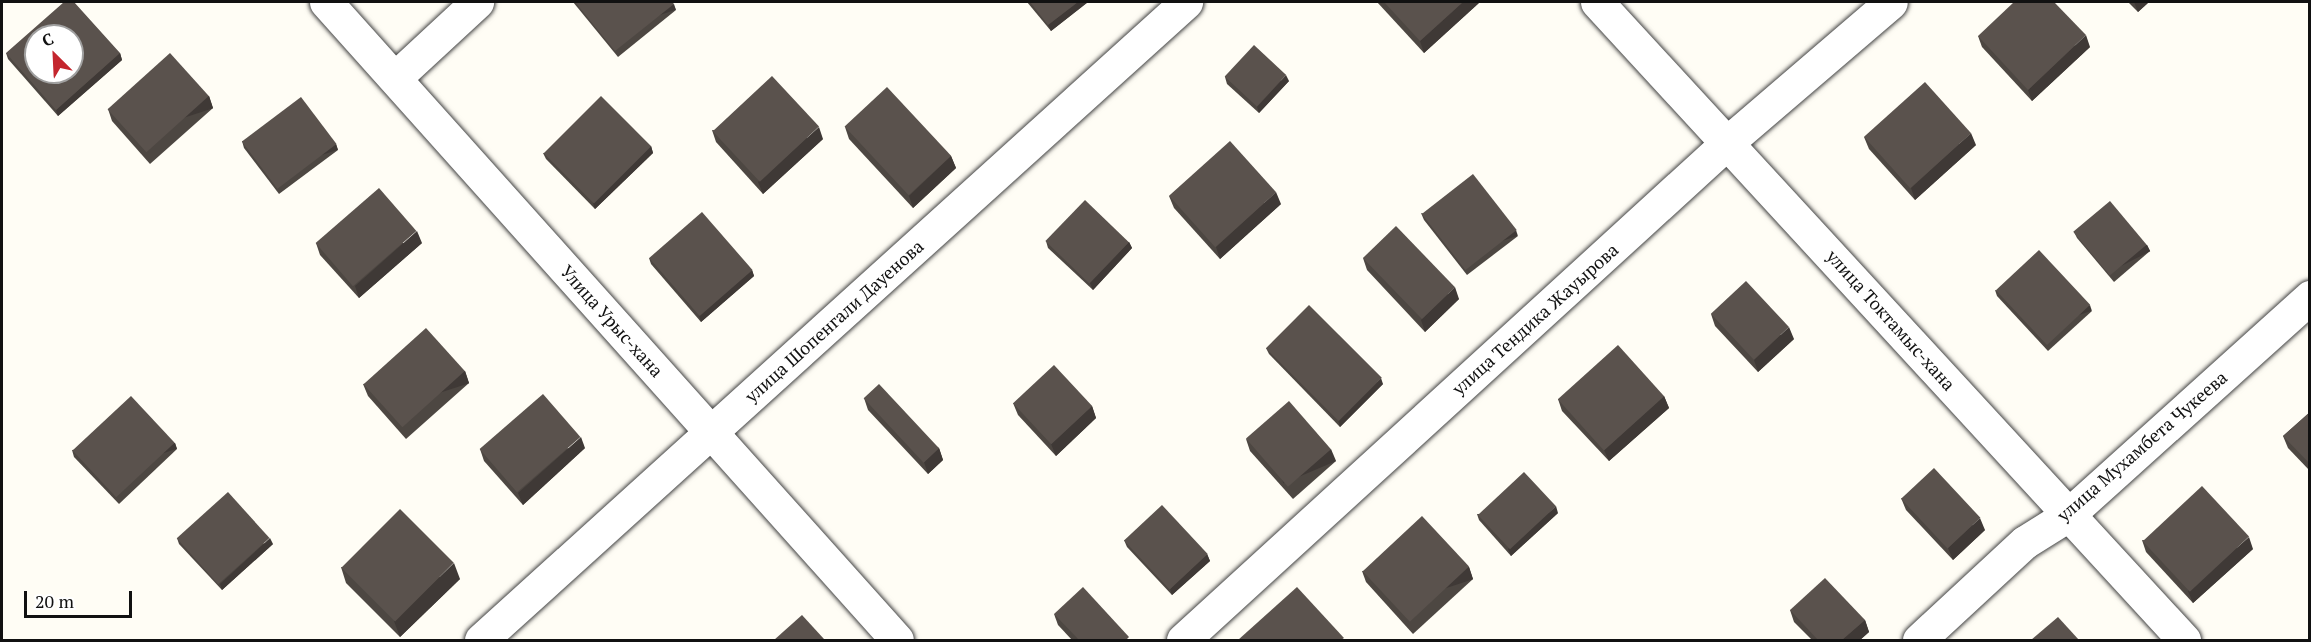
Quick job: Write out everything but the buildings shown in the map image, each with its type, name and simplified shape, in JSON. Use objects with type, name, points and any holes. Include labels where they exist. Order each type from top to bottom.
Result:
[{"type":"street","name":"Улица Урыс-хана","points":[[326,2],[897,640]]},
{"type":"street","points":[[395,78],[477,2]]},
{"type":"street","name":"улица Шопенгали Дауенова","points":[[481,640],[1186,2]]},
{"type":"street","name":"улица Токтамыс-хана","points":[[1597,2],[1729,141],[2184,640]]},
{"type":"street","name":"улица Тендика Жауырова","points":[[1183,640],[1729,141],[1891,2]]},
{"type":"street","name":"улица Мухамбета Чукеева","points":[[1919,640],[2025,542],[2068,515],[2310,297]]}]
